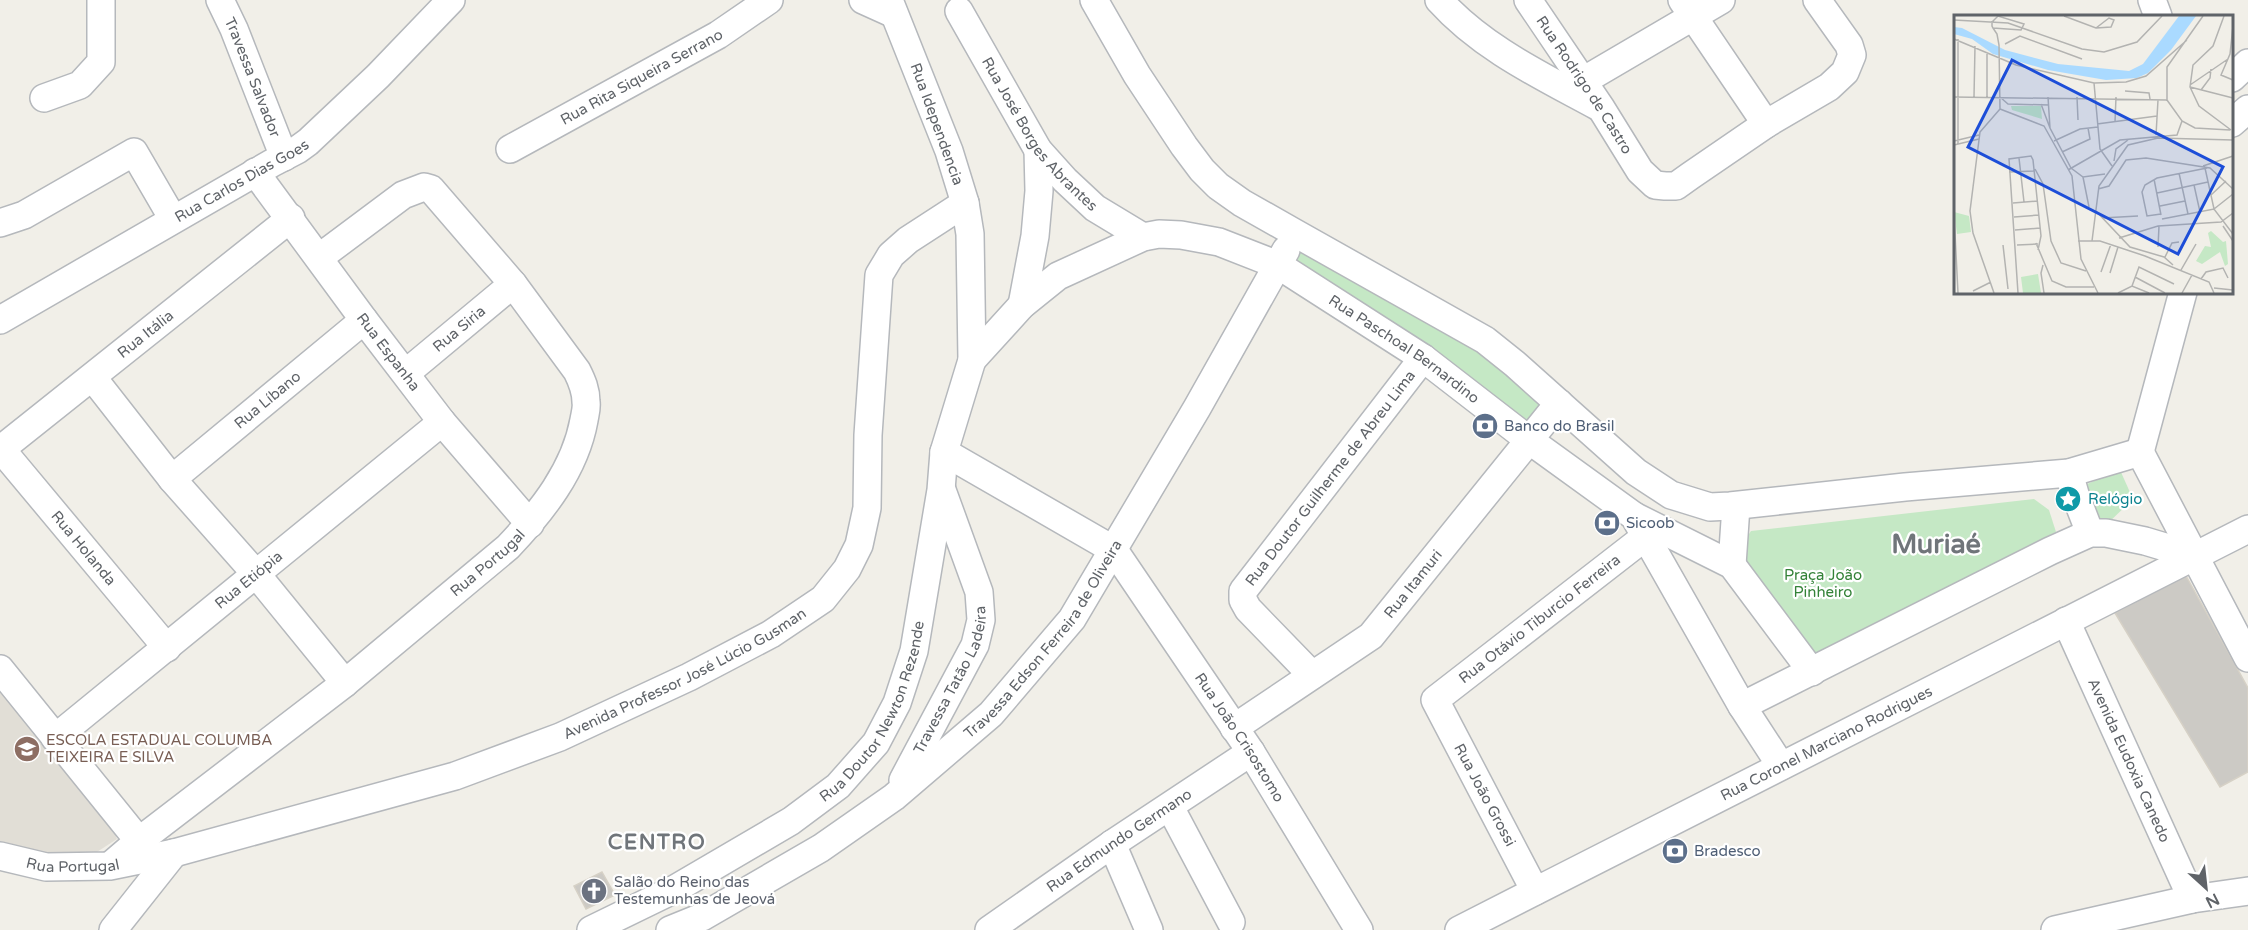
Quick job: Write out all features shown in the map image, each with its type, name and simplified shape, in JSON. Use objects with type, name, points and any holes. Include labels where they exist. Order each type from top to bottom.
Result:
[{"type":"street","points":[[44,98],[80,85],[100,62],[101,0]]},
{"type":"street","name":"Travessa Salvador","points":[[220,0],[234,29],[284,157]]},
{"type":"street","name":"Rua Carlos Dias Goes","points":[[0,320],[308,142],[378,76],[451,0]]},
{"type":"street","name":"Rua Rita Siqueira Serrano","points":[[510,149],[718,35],[769,0]]},
{"type":"street","points":[[863,0],[892,7]]},
{"type":"street","points":[[1094,0],[1137,75],[1190,154],[1218,186],[1242,203],[1485,340],[1636,472],[1671,495],[1710,507],[1736,506],[2069,473],[2140,452]]},
{"type":"street","points":[[1439,0],[1476,33],[1513,60],[1601,108]]},
{"type":"street","name":"Rua Rodrigo de Castro","points":[[1528,0],[1601,108],[1640,171],[1655,185],[1676,186],[1766,124]]},
{"type":"street","points":[[1583,81],[1687,8],[1721,0]]},
{"type":"street","points":[[1687,8],[1766,124],[1829,87],[1845,72],[1852,55],[1849,45],[1816,0]]},
{"type":"street","points":[[2152,0],[2158,15]]},
{"type":"street","name":"Rua Idependencia","points":[[892,7],[949,151],[965,203],[970,234],[972,360]]},
{"type":"street","name":"Rua José Borges Abrantes","points":[[959,11],[1038,150],[1095,208],[1143,237]]},
{"type":"street","points":[[2233,77],[2248,63]]},
{"type":"street","points":[[2233,122],[2248,109]]},
{"type":"street","points":[[1022,305],[1035,236],[1039,191],[1038,150]]},
{"type":"street","points":[[0,223],[24,215],[134,152],[173,219]]},
{"type":"street","name":"Rua Espanha","points":[[255,172],[442,422],[530,524]]},
{"type":"street","name":"Rua Portugal","points":[[0,856],[46,867],[111,866],[139,841],[345,683],[507,547],[530,524],[563,478],[581,435],[587,404],[584,385],[577,371],[513,284],[431,189],[424,187],[403,195],[320,257]]},
{"type":"street","name":"Avenida Professor José Lúcio Gusman","points":[[111,866],[174,853],[455,776],[560,737],[689,677],[771,634],[822,599],[847,569],[859,545],[867,508],[868,435],[879,275],[891,255],[908,240],[965,203]]},
{"type":"street","name":"Rua Itália","points":[[0,449],[93,378],[291,218]]},
{"type":"street","name":"Travessa Edson Ferreira de Oliveira","points":[[670,930],[705,923],[821,848],[894,797],[991,714],[1020,682],[1072,619],[1114,550],[1295,233]]},
{"type":"street","name":"Rua Paschoal Bernardino","points":[[1143,237],[1159,234],[1219,242],[1278,265],[1423,358],[1639,527],[1742,706],[1781,766]]},
{"type":"street","points":[[972,360],[1022,305],[1058,276],[1143,237]]},
{"type":"street","name":"Rua Siria","points":[[406,373],[513,284]]},
{"type":"street","points":[[2182,294],[2140,452],[2248,658]]},
{"type":"street","name":"Rua Líbano","points":[[172,479],[364,320]]},
{"type":"street","name":"Rua Doutor Guilherme de Abreu Lima","points":[[1312,675],[1248,609],[1243,600],[1243,591],[1423,358]]},
{"type":"street","name":"Rua Doutor Newton Rezende","points":[[591,930],[675,889],[791,820],[838,786],[876,743],[897,703],[914,651],[941,490],[944,452],[972,360]]},
{"type":"street","points":[[93,378],[172,479],[256,575],[345,683]]},
{"type":"street","name":"Rua Itamuri","points":[[1234,728],[1371,636],[1559,403]]},
{"type":"street","name":"Rua Etiópia","points":[[55,738],[442,422]]},
{"type":"street","name":"Rua Holanda","points":[[0,449],[167,648]]},
{"type":"street","points":[[944,452],[1114,550]]},
{"type":"street","points":[[2069,473],[2090,533]]},
{"type":"street","name":"Travessa Tatão Ladeira","points":[[894,797],[975,645],[981,620],[979,592],[941,490]]},
{"type":"street","points":[[1732,565],[1736,506]]},
{"type":"street","points":[[1639,527],[1732,565],[1812,672]]},
{"type":"street","name":"Rua Otávio Tiburcio Ferreira","points":[[1435,700],[1639,527]]},
{"type":"street","name":"Rua Coronel Marciano Rodrigues","points":[[1459,930],[2248,529]]},
{"type":"street","points":[[1742,706],[2090,533],[2120,535],[2195,556]]},
{"type":"street","name":"Rua João Crisostomo","points":[[1114,550],[1251,752],[1359,930]]},
{"type":"street","name":"Avenida Eudoxia Canedo","points":[[2066,621],[2192,899]]},
{"type":"street","points":[[0,669],[139,841]]},
{"type":"street","name":"Rua João Grossi","points":[[1435,700],[1535,891]]},
{"type":"street","name":"Rua Edmundo Germano","points":[[989,930],[1112,844],[1251,752]]},
{"type":"street","points":[[1170,807],[1231,922]]},
{"type":"street","points":[[1112,844],[1149,930]]},
{"type":"street","points":[[113,930],[174,853]]},
{"type":"street","points":[[2055,930],[2192,899],[2248,891]]},
{"type":"shaded area","name":"ESCOLA ESTADUAL COLUMBA TEIXEIRA E SILVA","points":[[0,681],[108,817],[117,839],[86,859],[42,856],[0,846]]},
{"type":"green space","points":[[1301,241],[1473,345],[1544,403],[1522,425],[1289,266]]},
{"type":"green space","points":[[2120,470],[2133,499],[2104,527],[2080,487]]},
{"type":"green space","name":"Praça João Pinheiro","points":[[2034,499],[2049,510],[2056,532],[1802,662],[1737,552],[1751,531]]},
{"type":"building","points":[[2185,574],[2248,688],[2248,772],[2220,787],[2115,613]]},
{"type":"building","name":"Salão do Reino das Testemunhas de Jeová","points":[[602,872],[615,895],[586,909],[574,886]]},
{"type":"place","name":"Banco do Brasil","points":[[1485,426]]},
{"type":"place","name":"Relógio","points":[[2068,499]]},
{"type":"place","name":"Sicoob","points":[[1607,523]]},
{"type":"place","name":"ESCOLA ESTADUAL COLUMBA TEIXEIRA E SILVA","points":[[27,749]]},
{"type":"place","name":"Bradesco","points":[[1675,851]]},
{"type":"place","name":"Salão do Reino das Testemunhas de Jeová","points":[[594,891]]},
{"type":"district","name":"Muriaé","points":[[1936,544]]},
{"type":"district","name":"CENTRO","points":[[657,842]]}]
